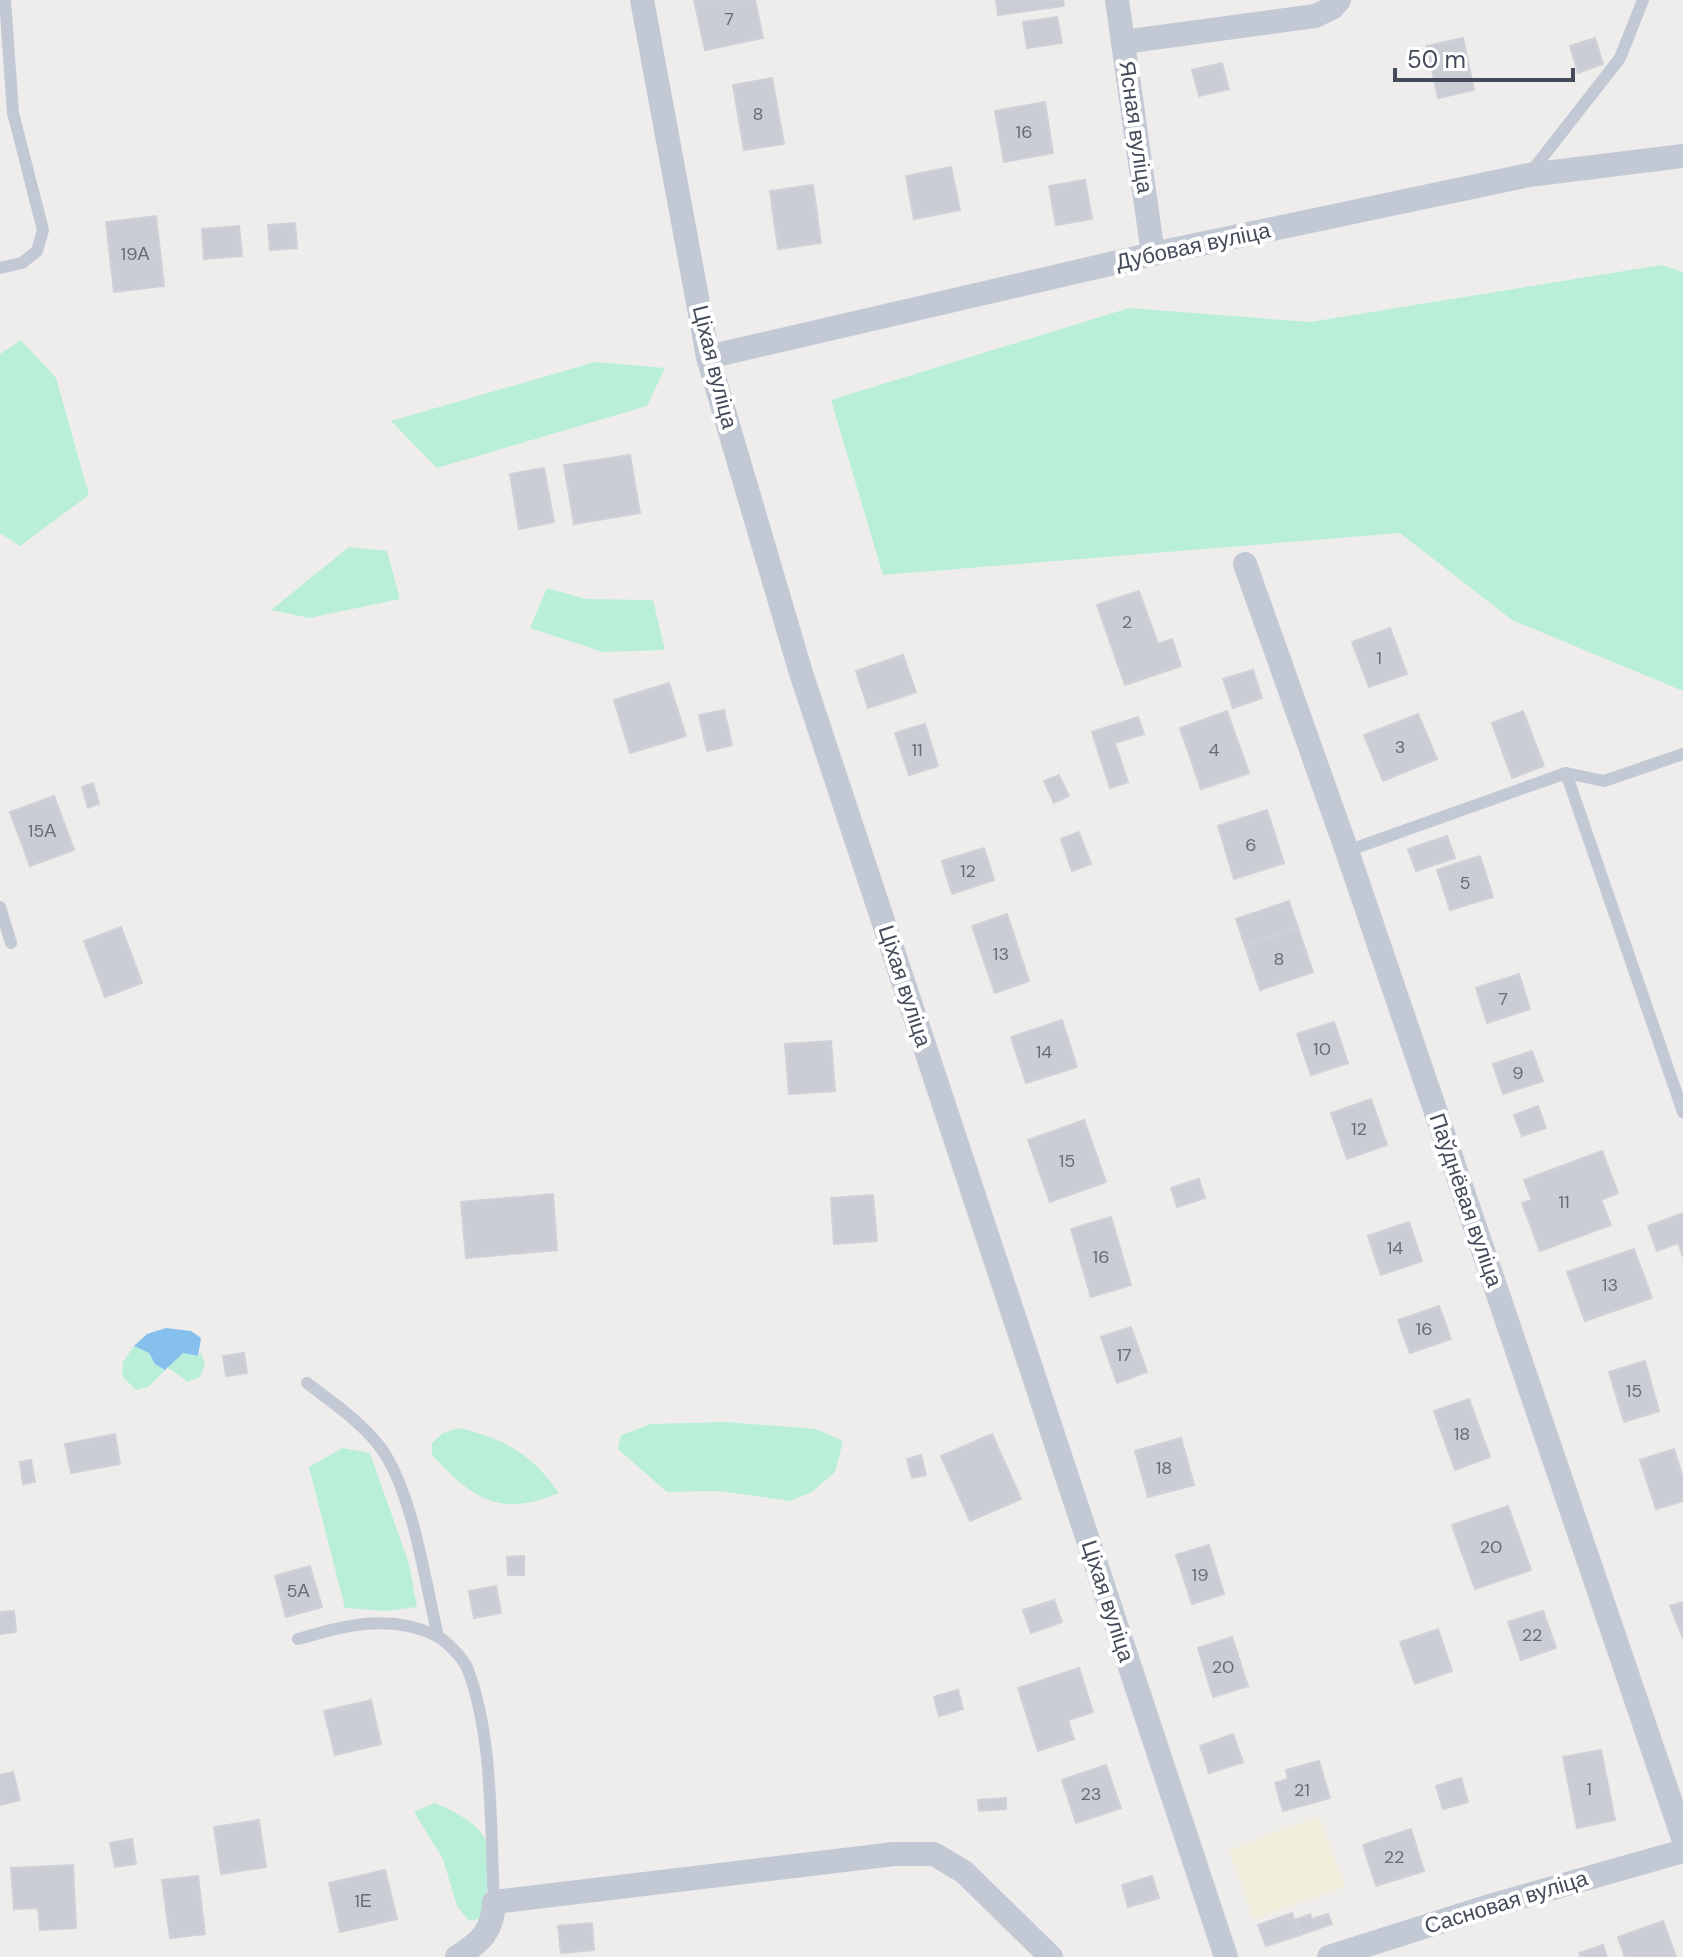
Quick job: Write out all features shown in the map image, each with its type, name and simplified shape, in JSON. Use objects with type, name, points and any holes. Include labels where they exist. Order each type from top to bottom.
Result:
[{"type":"street","name":"Ціхая вуліца","points":[[642,0],[708,357],[801,673],[1226,1957]]},
{"type":"street","name":"Ясная вуліца","points":[[1117,0],[1153,254]]},
{"type":"street","points":[[1123,42],[1315,16],[1332,8],[1339,0]]},
{"type":"street","name":"Дубовая вуліца","points":[[708,357],[1153,254],[1529,175],[1683,156]]},
{"type":"street","name":"Паўднёвая вуліца","points":[[1245,564],[1347,851],[1683,1838]]},
{"type":"street","name":"Сасновая вуліца","points":[[1329,1957],[1683,1851]]},
{"type":"street","points":[[457,1957],[473,1947],[493,1923],[494,1902],[894,1854],[934,1854],[964,1872],[1051,1957]]},
{"type":"lane","points":[[0,268],[22,263],[37,251],[43,230],[13,113],[5,0]]},
{"type":"lane","points":[[1529,175],[1620,58],[1643,0]]},
{"type":"lane","points":[[1347,851],[1566,773],[1604,781],[1683,754]]},
{"type":"lane","points":[[1566,773],[1683,1112]]},
{"type":"lane","points":[[0,907],[11,943]]},
{"type":"lane","points":[[307,1383],[352,1418],[379,1445],[400,1482],[438,1636],[468,1667],[478,1708],[487,1780],[494,1902]]},
{"type":"lane","points":[[298,1639],[349,1624],[377,1621],[438,1636]]},
{"type":"green space","points":[[1661,265],[1683,272],[1683,691],[1512,620],[1400,533],[883,575],[831,400],[1129,308],[1310,322]]},
{"type":"green space","points":[[21,340],[56,378],[89,495],[20,546],[0,533],[0,354]]},
{"type":"green space","points":[[595,362],[665,368],[647,406],[437,468],[391,421]]},
{"type":"green space","points":[[349,547],[387,551],[400,599],[309,618],[271,610]]},
{"type":"green space","points":[[547,588],[586,599],[653,600],[665,650],[603,652],[530,628]]},
{"type":"green space","points":[[134,1346],[149,1353],[155,1364],[165,1370],[148,1387],[136,1390],[122,1376],[123,1362]]},
{"type":"green space","points":[[201,1352],[205,1365],[200,1377],[188,1382],[167,1367],[183,1353],[198,1356]]},
{"type":"green space","points":[[726,1422],[816,1429],[843,1441],[835,1472],[812,1492],[790,1501],[719,1491],[667,1492],[618,1449],[621,1435],[651,1424]]},
{"type":"green space","points":[[459,1428],[490,1437],[516,1450],[549,1479],[559,1493],[520,1504],[503,1504],[474,1493],[432,1455],[432,1443],[443,1433]]},
{"type":"green space","points":[[343,1448],[370,1453],[409,1564],[417,1607],[385,1611],[345,1608],[309,1467]]},
{"type":"green space","points":[[435,1803],[473,1824],[488,1847],[489,1876],[482,1918],[469,1921],[457,1906],[443,1859],[414,1812]]},
{"type":"sand","points":[[1319,1816],[1345,1887],[1254,1919],[1229,1850]]},
{"type":"water","points":[[166,1328],[191,1331],[201,1338],[198,1356],[183,1353],[165,1370],[155,1364],[149,1353],[134,1346],[147,1334]]},
{"type":"building","points":[[694,0],[755,0],[763,38],[705,50]]},
{"type":"building","points":[[996,0],[1063,0],[1064,6],[998,15]]},
{"type":"building","points":[[1057,17],[1062,43],[1027,48],[1023,22]]},
{"type":"building","points":[[1463,38],[1474,90],[1438,98],[1427,46]]},
{"type":"building","points":[[1595,38],[1603,64],[1578,73],[1570,46]]},
{"type":"building","points":[[1222,63],[1229,89],[1199,96],[1192,70]]},
{"type":"building","points":[[772,78],[784,144],[744,150],[733,85]]},
{"type":"building","points":[[1045,102],[1053,153],[1004,162],[995,111]]},
{"type":"building","points":[[951,167],[960,210],[914,219],[906,176]]},
{"type":"building","points":[[1085,180],[1092,219],[1056,225],[1049,186]]},
{"type":"building","points":[[813,185],[821,243],[778,249],[770,191]]},
{"type":"building","points":[[156,216],[164,286],[114,292],[106,222]]},
{"type":"building","points":[[295,223],[297,248],[270,250],[268,225]]},
{"type":"building","points":[[239,226],[242,256],[204,259],[202,229]]},
{"type":"building","points":[[630,455],[640,513],[574,524],[564,465]]},
{"type":"building","points":[[544,468],[554,522],[519,529],[510,474]]},
{"type":"building","points":[[1139,591],[1158,644],[1172,639],[1181,666],[1125,685],[1097,605]]},
{"type":"building","points":[[1390,628],[1407,674],[1369,687],[1352,642]]},
{"type":"building","points":[[903,655],[916,692],[868,708],[856,671]]},
{"type":"building","points":[[1253,670],[1262,698],[1233,708],[1223,679]]},
{"type":"building","points":[[669,683],[686,736],[630,753],[614,700]]},
{"type":"building","points":[[724,710],[732,745],[707,751],[699,715]]},
{"type":"building","points":[[1227,711],[1249,773],[1201,789],[1180,728]]},
{"type":"building","points":[[1523,711],[1544,766],[1512,778],[1492,723]]},
{"type":"building","points":[[1418,714],[1437,759],[1383,781],[1364,735]]},
{"type":"building","points":[[1138,717],[1144,734],[1115,743],[1128,782],[1110,788],[1092,732]]},
{"type":"building","points":[[925,724],[938,766],[909,775],[895,733]]},
{"type":"building","points":[[1059,775],[1069,796],[1054,803],[1044,781]]},
{"type":"building","points":[[93,783],[99,804],[88,808],[82,787]]},
{"type":"building","points":[[54,796],[74,850],[30,866],[10,812]]},
{"type":"building","points":[[1267,810],[1284,863],[1234,879],[1218,826]]},
{"type":"building","points":[[1079,832],[1091,864],[1072,871],[1061,839]]},
{"type":"building","points":[[1447,836],[1455,858],[1416,871],[1408,849]]},
{"type":"building","points":[[984,848],[994,880],[952,894],[942,861]]},
{"type":"building","points":[[1480,856],[1493,897],[1450,910],[1437,870]]},
{"type":"building","points":[[1289,901],[1298,928],[1245,946],[1236,919]]},
{"type":"building","points":[[1007,914],[1029,981],[995,993],[972,926]]},
{"type":"building","points":[[121,927],[142,983],[105,997],[84,941]]},
{"type":"building","points":[[1298,928],[1313,972],[1260,990],[1245,946]]},
{"type":"building","points":[[1519,974],[1530,1009],[1487,1023],[1476,988]]},
{"type":"building","points":[[1062,1020],[1077,1067],[1026,1083],[1011,1037]]},
{"type":"building","points":[[1334,1022],[1348,1063],[1311,1075],[1297,1034]]},
{"type":"building","points":[[831,1041],[835,1091],[789,1094],[785,1044]]},
{"type":"building","points":[[1532,1051],[1543,1081],[1503,1094],[1493,1064]]},
{"type":"building","points":[[1371,1099],[1387,1145],[1347,1159],[1331,1113]]},
{"type":"building","points":[[1538,1106],[1546,1128],[1522,1136],[1514,1115]]},
{"type":"building","points":[[1084,1120],[1106,1182],[1050,1202],[1028,1140]]},
{"type":"building","points":[[1602,1151],[1618,1193],[1601,1200],[1611,1225],[1540,1251],[1522,1203],[1532,1200],[1524,1180]]},
{"type":"building","points":[[1199,1179],[1205,1198],[1177,1207],[1171,1188]]},
{"type":"building","points":[[553,1194],[557,1250],[466,1258],[461,1202]]},
{"type":"building","points":[[873,1195],[877,1241],[834,1244],[831,1198]]},
{"type":"building","points":[[1683,1213],[1683,1257],[1678,1243],[1657,1251],[1648,1226]]},
{"type":"building","points":[[1111,1217],[1131,1285],[1091,1297],[1071,1229]]},
{"type":"building","points":[[1409,1222],[1422,1261],[1381,1275],[1368,1236]]},
{"type":"building","points":[[1634,1249],[1652,1298],[1585,1321],[1567,1272]]},
{"type":"building","points":[[1439,1306],[1451,1339],[1410,1353],[1398,1320]]},
{"type":"building","points":[[1131,1327],[1147,1372],[1117,1383],[1101,1337]]},
{"type":"building","points":[[244,1353],[247,1373],[226,1376],[223,1356]]},
{"type":"building","points":[[1645,1361],[1659,1411],[1624,1422],[1609,1372]]},
{"type":"building","points":[[1469,1399],[1490,1457],[1455,1470],[1434,1411]]},
{"type":"building","points":[[115,1434],[120,1464],[71,1473],[65,1444]]},
{"type":"building","points":[[992,1434],[1021,1499],[970,1521],[941,1456]]},
{"type":"building","points":[[1181,1438],[1194,1485],[1148,1497],[1135,1451]]},
{"type":"building","points":[[1674,1449],[1683,1478],[1683,1501],[1656,1509],[1640,1460]]},
{"type":"building","points":[[921,1455],[926,1475],[912,1478],[907,1459]]},
{"type":"building","points":[[31,1460],[35,1482],[23,1484],[20,1462]]},
{"type":"building","points":[[1508,1506],[1531,1570],[1475,1589],[1452,1525]]},
{"type":"building","points":[[1209,1545],[1224,1594],[1192,1604],[1176,1555]]},
{"type":"building","points":[[524,1556],[524,1575],[508,1575],[507,1557]]},
{"type":"building","points":[[310,1566],[322,1607],[286,1617],[275,1576]]},
{"type":"building","points":[[496,1586],[501,1613],[474,1618],[469,1591]]},
{"type":"building","points":[[1054,1600],[1062,1622],[1031,1633],[1023,1610]]},
{"type":"building","points":[[1683,1602],[1683,1638],[1670,1606]]},
{"type":"building","points":[[14,1611],[16,1632],[0,1634],[0,1612]]},
{"type":"building","points":[[1543,1611],[1556,1648],[1521,1660],[1508,1622]]},
{"type":"building","points":[[1438,1629],[1452,1671],[1415,1684],[1400,1642]]},
{"type":"building","points":[[1232,1637],[1248,1686],[1213,1697],[1198,1648]]},
{"type":"building","points":[[1079,1668],[1093,1712],[1068,1720],[1074,1739],[1038,1751],[1018,1688]]},
{"type":"building","points":[[958,1690],[963,1709],[939,1716],[934,1697]]},
{"type":"building","points":[[371,1700],[381,1744],[335,1755],[324,1711]]},
{"type":"building","points":[[1233,1734],[1243,1762],[1209,1773],[1200,1746]]},
{"type":"building","points":[[1601,1750],[1615,1820],[1577,1828],[1563,1757]]},
{"type":"building","points":[[1319,1761],[1330,1798],[1283,1811],[1275,1783],[1288,1779],[1286,1770]]},
{"type":"building","points":[[1106,1765],[1121,1808],[1076,1823],[1062,1780]]},
{"type":"building","points":[[13,1772],[20,1800],[0,1805],[0,1775]]},
{"type":"building","points":[[1461,1778],[1468,1802],[1443,1809],[1436,1786]]},
{"type":"building","points":[[1006,1798],[1006,1809],[979,1811],[978,1800]]},
{"type":"building","points":[[259,1820],[266,1867],[221,1874],[214,1827]]},
{"type":"building","points":[[1411,1829],[1424,1871],[1376,1886],[1363,1845]]},
{"type":"building","points":[[132,1839],[136,1864],[115,1867],[110,1843]]},
{"type":"building","points":[[73,1865],[76,1928],[40,1930],[38,1908],[14,1909],[11,1868]]},
{"type":"building","points":[[385,1870],[397,1919],[340,1932],[329,1883]]},
{"type":"building","points":[[198,1876],[205,1934],[170,1938],[162,1880]]},
{"type":"building","points":[[1152,1876],[1159,1898],[1128,1907],[1122,1885]]},
{"type":"building","points":[[1292,1913],[1300,1935],[1266,1946],[1258,1925]]},
{"type":"building","points":[[1310,1914],[1312,1919],[1328,1914],[1332,1924],[1300,1935],[1295,1920]]},
{"type":"building","points":[[1663,1921],[1676,1957],[1625,1957],[1618,1937]]},
{"type":"building","points":[[592,1923],[594,1950],[561,1953],[558,1926]]},
{"type":"building","points":[[1603,1945],[1607,1957],[1581,1957],[1579,1953]]}]
